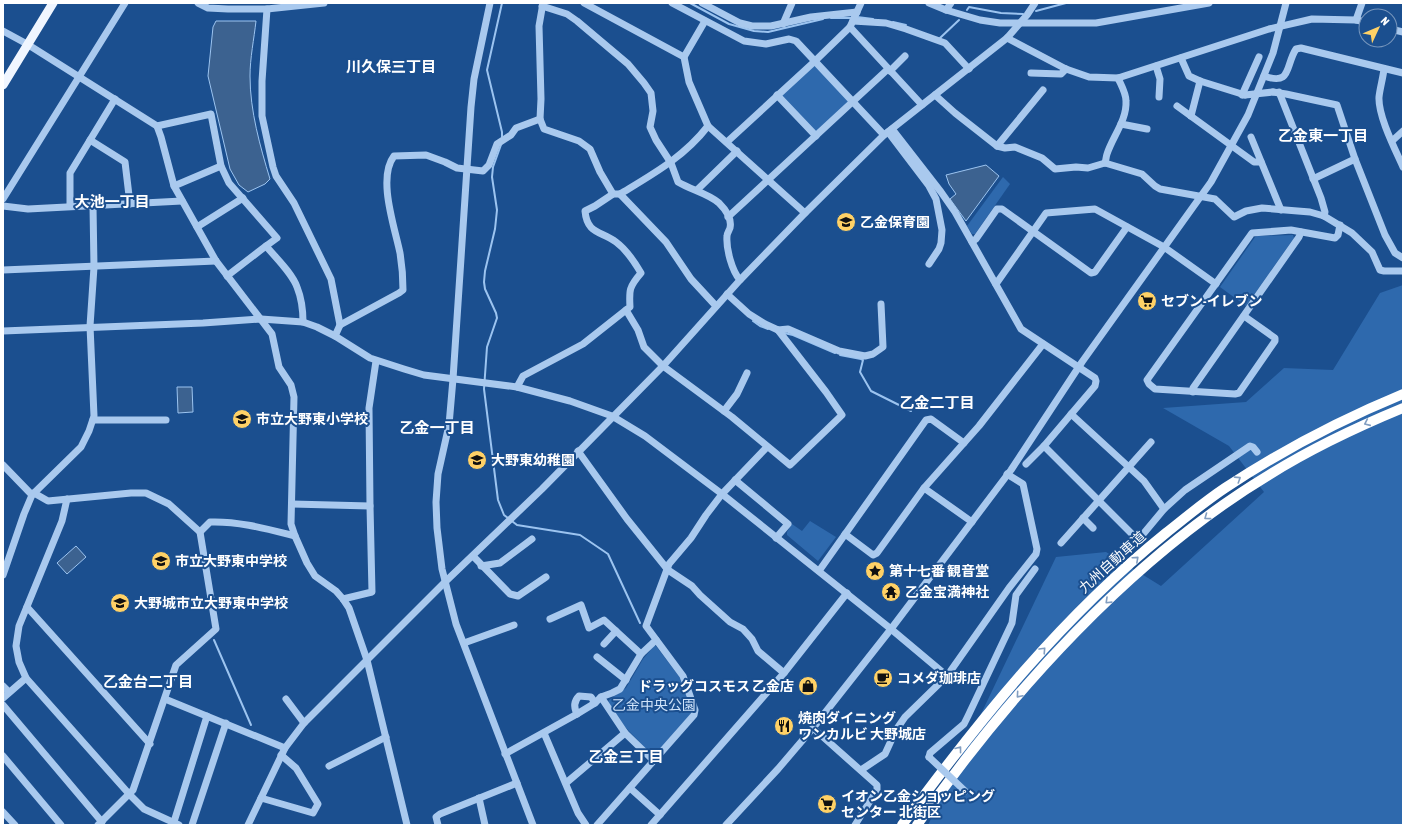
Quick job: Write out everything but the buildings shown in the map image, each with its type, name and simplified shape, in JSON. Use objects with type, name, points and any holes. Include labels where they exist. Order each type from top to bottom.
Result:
[{"type":"highway","name":"九州自動車道","points":[[902,825],[958,751],[1038,654],[1108,584],[1149,547],[1217,494],[1261,465],[1359,412],[1403,394]]},
{"type":"highway","name":"九州自動車道","points":[[917,825],[972,752],[1043,668],[1080,629],[1157,556],[1193,526],[1268,475],[1326,442],[1403,408]]},
{"type":"main road","points":[[3,85],[53,3]]},
{"type":"street","points":[[3,199],[78,76],[125,3]]},
{"type":"street","points":[[198,3],[208,8],[252,6],[267,9],[324,3]]},
{"type":"street","points":[[490,3],[474,79],[453,379],[449,425],[438,474],[436,502],[437,528],[445,582],[456,624],[533,825]]},
{"type":"street","points":[[672,3],[744,41],[766,44],[789,39],[796,41],[853,102],[888,132],[942,192],[961,222],[1021,329],[1095,378],[1095,386],[1044,446],[1026,464]]},
{"type":"street","points":[[702,3],[740,23],[752,26],[771,26],[811,17],[857,12]]},
{"type":"street","points":[[784,24],[792,3]]},
{"type":"street","points":[[727,142],[815,61],[851,24],[861,3]]},
{"type":"street","points":[[929,3],[946,10],[980,20],[1000,23],[1096,23],[1209,3]]},
{"type":"street","points":[[946,10],[951,3]]},
{"type":"street","points":[[248,825],[281,755],[304,723],[445,582],[518,512],[663,366],[727,294],[805,213],[888,132],[1007,38],[1027,15],[1035,3]]},
{"type":"street","points":[[726,825],[813,728],[891,629],[972,522],[1011,470],[1079,367],[1200,197],[1214,176],[1248,115],[1273,54],[1286,3]]},
{"type":"street","points":[[1007,38],[1066,69],[1089,77],[1118,78],[1270,29],[1312,20],[1356,20],[1362,3]]},
{"type":"street","points":[[588,4],[684,57]]},
{"type":"street","points":[[716,306],[690,279],[666,242],[616,194],[600,172],[590,149],[579,141],[544,128],[540,119],[541,99],[539,26],[543,5],[567,14],[577,21],[628,64],[651,93],[653,111],[650,127],[656,140],[671,162],[678,182],[696,190],[719,204],[725,210],[730,227],[726,235],[727,242],[734,272],[740,280]]},
{"type":"street","points":[[267,9],[262,81],[262,116],[276,176],[294,203],[331,279],[340,324],[335,336]]},
{"type":"street","points":[[705,21],[684,57],[690,82],[708,126],[805,213]]},
{"type":"street","points":[[851,24],[886,24],[906,29],[945,43],[969,69]]},
{"type":"street","points":[[851,24],[889,70],[922,105]]},
{"type":"street","points":[[3,31],[27,44],[157,126],[174,186],[182,201],[216,261],[272,334],[279,367],[291,385],[294,397],[291,524],[307,563],[315,576],[336,591],[349,608],[367,660],[407,825]]},
{"type":"street","points":[[1264,76],[1273,79],[1282,78],[1286,74],[1296,49],[1301,48],[1403,73]]},
{"type":"street","points":[[728,217],[905,56]]},
{"type":"street","points":[[1244,95],[1259,57]]},
{"type":"street","points":[[1181,58],[1189,76],[1244,95],[1276,92],[1337,105],[1355,159],[1385,236],[1395,253],[1403,258]]},
{"type":"street","points":[[1156,66],[1161,85],[1159,97]]},
{"type":"street","points":[[1031,73],[1061,74],[1066,69]]},
{"type":"street","points":[[1384,69],[1379,97],[1382,117],[1403,167]]},
{"type":"street","points":[[1105,163],[1107,154],[1121,124],[1126,109],[1125,92],[1118,78]]},
{"type":"street","points":[[1191,116],[1200,81]]},
{"type":"street","points":[[997,146],[1043,90]]},
{"type":"street","points":[[1276,92],[1321,198],[1325,212],[1324,216]]},
{"type":"street","points":[[777,95],[816,136]]},
{"type":"street","points":[[935,95],[997,146],[1005,148],[1015,147],[1036,155],[1055,169],[1076,167],[1088,168],[1105,163],[1142,174],[1160,189],[1215,199],[1234,217],[1246,211],[1262,208],[1310,212],[1324,216],[1352,233],[1372,252],[1380,270],[1403,271]]},
{"type":"street","points":[[70,206],[70,173],[115,100]]},
{"type":"street","points":[[1177,106],[1254,162],[1261,162]]},
{"type":"street","points":[[157,126],[211,114],[221,166],[229,183],[276,238],[227,276]]},
{"type":"street","points":[[340,324],[399,294],[403,290],[400,253],[388,199],[389,162],[394,156],[426,155],[457,168],[483,171],[489,165],[498,144],[511,135],[516,128],[521,125],[540,119]]},
{"type":"street","points":[[1121,124],[1147,129]]},
{"type":"street","points":[[517,387],[523,376],[583,344],[630,307],[629,292],[631,285],[641,273],[631,256],[615,241],[596,232],[590,227],[585,211],[671,162],[698,139],[708,126]]},
{"type":"street","points":[[1392,141],[1403,131]]},
{"type":"street","points":[[888,132],[929,186],[936,199],[942,230],[940,249],[929,264]]},
{"type":"street","points":[[1251,137],[1281,210]]},
{"type":"street","points":[[90,140],[124,162],[130,204]]},
{"type":"street","points":[[696,190],[737,151]]},
{"type":"street","points":[[1313,179],[1355,159]]},
{"type":"street","points":[[174,186],[221,166]]},
{"type":"street","points":[[197,227],[243,198]]},
{"type":"street","points":[[3,206],[28,208],[182,201]]},
{"type":"street","points":[[3,575],[24,514],[33,494],[81,447],[94,416],[90,326],[94,267],[93,206]]},
{"type":"street","points":[[972,242],[976,239],[997,209],[1002,209],[1091,273],[1095,272],[1127,227]]},
{"type":"street","points":[[996,284],[1046,213],[1095,209],[1164,247],[1216,284]]},
{"type":"street","points":[[1244,316],[1274,338],[1275,341],[1239,393],[1155,389],[1148,384],[1147,380],[1252,233],[1290,230],[1335,238],[1338,235],[1340,225]]},
{"type":"street","points":[[1193,392],[1193,388],[1299,237],[1301,232]]},
{"type":"street","points":[[266,246],[290,275],[297,287],[303,313],[303,322]]},
{"type":"street","points":[[3,270],[216,261]]},
{"type":"street","points":[[626,310],[638,330],[644,347],[663,366],[755,435],[767,447],[790,465],[842,415],[778,330],[749,314],[727,294]]},
{"type":"street","points":[[778,330],[788,329],[839,351],[865,356],[873,354],[883,346],[881,304]]},
{"type":"street","points":[[3,331],[90,326],[202,323],[261,319],[303,322],[335,336],[349,346],[376,361],[424,375],[517,387],[570,401],[612,416],[645,436],[722,494],[891,629],[947,676]]},
{"type":"street","points":[[845,534],[873,555],[877,553],[924,488],[979,426],[1043,344]]},
{"type":"street","points":[[343,599],[372,592],[369,408],[376,361]]},
{"type":"street","points":[[724,411],[737,394],[747,373]]},
{"type":"street","points":[[1070,414],[1144,480],[1164,509]]},
{"type":"street","points":[[819,571],[926,420],[930,418],[964,443]]},
{"type":"street","points":[[93,420],[166,420]]},
{"type":"street","points":[[1061,543],[1151,442]]},
{"type":"street","points":[[1044,446],[1137,538],[1140,539],[1164,509],[1184,490],[1250,446],[1257,452]]},
{"type":"street","points":[[597,825],[694,715],[695,710],[683,676],[646,626],[669,564],[691,538],[722,494],[767,447]]},
{"type":"street","points":[[578,451],[627,519],[668,570],[692,586],[705,600],[730,622],[743,629],[752,639],[758,651],[784,673]]},
{"type":"street","points":[[3,465],[33,494],[48,501],[131,493],[146,493],[169,504],[200,532],[216,629],[176,665],[133,790],[130,795],[100,823],[3,705]]},
{"type":"street","points":[[861,770],[885,754],[896,730],[905,717],[947,676],[1008,588],[1036,554],[1037,550],[1022,484],[1007,474]]},
{"type":"street","points":[[735,480],[788,524],[776,538]]},
{"type":"street","points":[[924,488],[972,522]]},
{"type":"street","points":[[67,499],[62,521],[41,569],[19,626],[16,646],[19,662],[26,678],[144,809],[175,824],[207,716]]},
{"type":"street","points":[[292,504],[370,506]]},
{"type":"street","points":[[1083,518],[1093,528]]},
{"type":"street","points":[[200,532],[210,522],[225,522],[265,528],[295,536]]},
{"type":"street","points":[[481,566],[500,563],[532,539]]},
{"type":"street","points":[[473,556],[481,566],[510,594],[518,596],[546,577]]},
{"type":"street","points":[[965,791],[929,757],[930,753],[964,724],[1012,623],[1016,595],[1035,568]]},
{"type":"street","points":[[651,825],[784,673],[846,593]]},
{"type":"street","points":[[550,619],[581,605],[589,628],[604,620],[642,654]]},
{"type":"street","points":[[27,607],[150,744]]},
{"type":"street","points":[[464,643],[514,625]]},
{"type":"street","points":[[604,644],[616,631]]},
{"type":"street","points":[[505,754],[577,714],[598,700],[620,689],[642,654],[656,640]]},
{"type":"street","points":[[597,657],[626,680]]},
{"type":"street","points":[[3,698],[26,678]]},
{"type":"street","points":[[3,686],[10,692]]},
{"type":"street","points":[[577,714],[574,707],[579,696],[592,697],[598,700],[625,733],[653,760]]},
{"type":"street","points":[[165,699],[285,748]]},
{"type":"street","points":[[286,699],[304,723]]},
{"type":"street","points":[[192,825],[226,723]]},
{"type":"street","points":[[813,728],[878,784],[878,787],[854,825]]},
{"type":"street","points":[[544,733],[578,813],[586,825]]},
{"type":"street","points":[[566,783],[625,733]]},
{"type":"street","points":[[329,766],[386,737]]},
{"type":"street","points":[[261,798],[313,813],[318,804],[296,768],[281,755]]},
{"type":"street","points":[[3,756],[61,825]]},
{"type":"street","points":[[438,825],[436,817],[440,814],[517,783]]},
{"type":"street","points":[[630,788],[660,815]]},
{"type":"street","points":[[479,798],[485,825]]},
{"type":"street","points":[[3,812],[15,825]]},
{"type":"green space","points":[[815,61],[853,102],[816,136],[777,95]]},
{"type":"green space","points":[[1003,177],[1010,184],[975,234],[972,234],[967,226]]},
{"type":"green space","points":[[1293,235],[1294,238],[1246,306],[1220,287],[1255,237]]},
{"type":"green space","points":[[1403,285],[1403,825],[928,825],[1056,557],[1106,552],[1161,586],[1264,492],[1229,446],[1163,408],[1246,402],[1284,368],[1333,370],[1380,293]]},
{"type":"green space","points":[[810,521],[836,537],[818,561],[787,535],[787,532],[792,524],[802,531]]},
{"type":"green space","name":"乙金中央公園","points":[[654,646],[656,646],[681,679],[691,711],[690,715],[657,752],[652,755],[625,727],[608,702],[626,688],[643,659]]},
{"type":"shaded area","points":[[216,21],[256,21],[251,62],[250,89],[256,128],[270,179],[265,184],[248,192],[239,185],[230,169],[208,76],[213,27]]},
{"type":"shaded area","points":[[986,165],[999,176],[966,221],[950,199],[956,194],[949,184],[946,175]]},
{"type":"shaded area","points":[[177,387],[192,387],[193,412],[178,413]]},
{"type":"shaded area","points":[[76,546],[86,557],[67,574],[57,563]]},
{"type":"waterway","points":[[502,3],[487,70],[502,132],[502,138]]},
{"type":"waterway","points":[[690,3],[729,24],[754,31],[768,32],[823,19]]},
{"type":"waterway","points":[[1036,11],[1066,3]]},
{"type":"waterway","points":[[967,10],[969,7],[1001,13],[1023,14]]},
{"type":"waterway","points":[[857,17],[873,19]]},
{"type":"waterway","points":[[831,18],[853,18]]},
{"type":"waterway","points":[[940,38],[959,20]]},
{"type":"waterway","points":[[893,22],[906,25]]},
{"type":"waterway","points":[[502,142],[493,167],[492,177],[497,210],[495,229],[485,271],[484,282],[485,289],[497,318],[487,347],[484,389],[498,500],[504,515],[517,525],[580,535],[608,554],[640,623]]},
{"type":"waterway","points":[[753,321],[768,329]]},
{"type":"waterway","points":[[784,333],[793,335],[835,353]]},
{"type":"waterway","points":[[840,355],[863,360],[860,372],[871,391],[911,411]]},
{"type":"waterway","points":[[214,640],[251,725]]},
{"type":"place","name":"乙金保育園","points":[[846,222]]},
{"type":"place","name":"セブン-イレブン","points":[[1147,301]]},
{"type":"place","name":"市立大野東小学校","points":[[242,419]]},
{"type":"place","name":"大野東幼稚園","points":[[477,460]]},
{"type":"place","name":"市立大野東中学校","points":[[161,561]]},
{"type":"place","name":"第十七番 観音堂","points":[[875,571]]},
{"type":"place","name":"乙金宝満神社","points":[[891,592]]},
{"type":"place","name":"大野城市立大野東中学校","points":[[120,603]]},
{"type":"place","name":"コメダ珈琲店","points":[[883,678]]},
{"type":"place","name":"ドラッグコスモス 乙金店","points":[[808,686]]},
{"type":"place","name":"焼肉ダイニング ワンカルビ 大野城店","points":[[784,726]]},
{"type":"place","name":"イオン乙金ショッピング センター 北街区","points":[[827,804]]},
{"type":"district","name":"川久保三丁目","points":[[391,67]]},
{"type":"district","name":"乙金東一丁目","points":[[1323,136]]},
{"type":"district","name":"大池一丁目","points":[[112,202]]},
{"type":"district","name":"乙金二丁目","points":[[937,403]]},
{"type":"district","name":"乙金一丁目","points":[[437,428]]},
{"type":"district","name":"乙金台二丁目","points":[[148,682]]},
{"type":"district","name":"乙金三丁目","points":[[626,757]]}]
